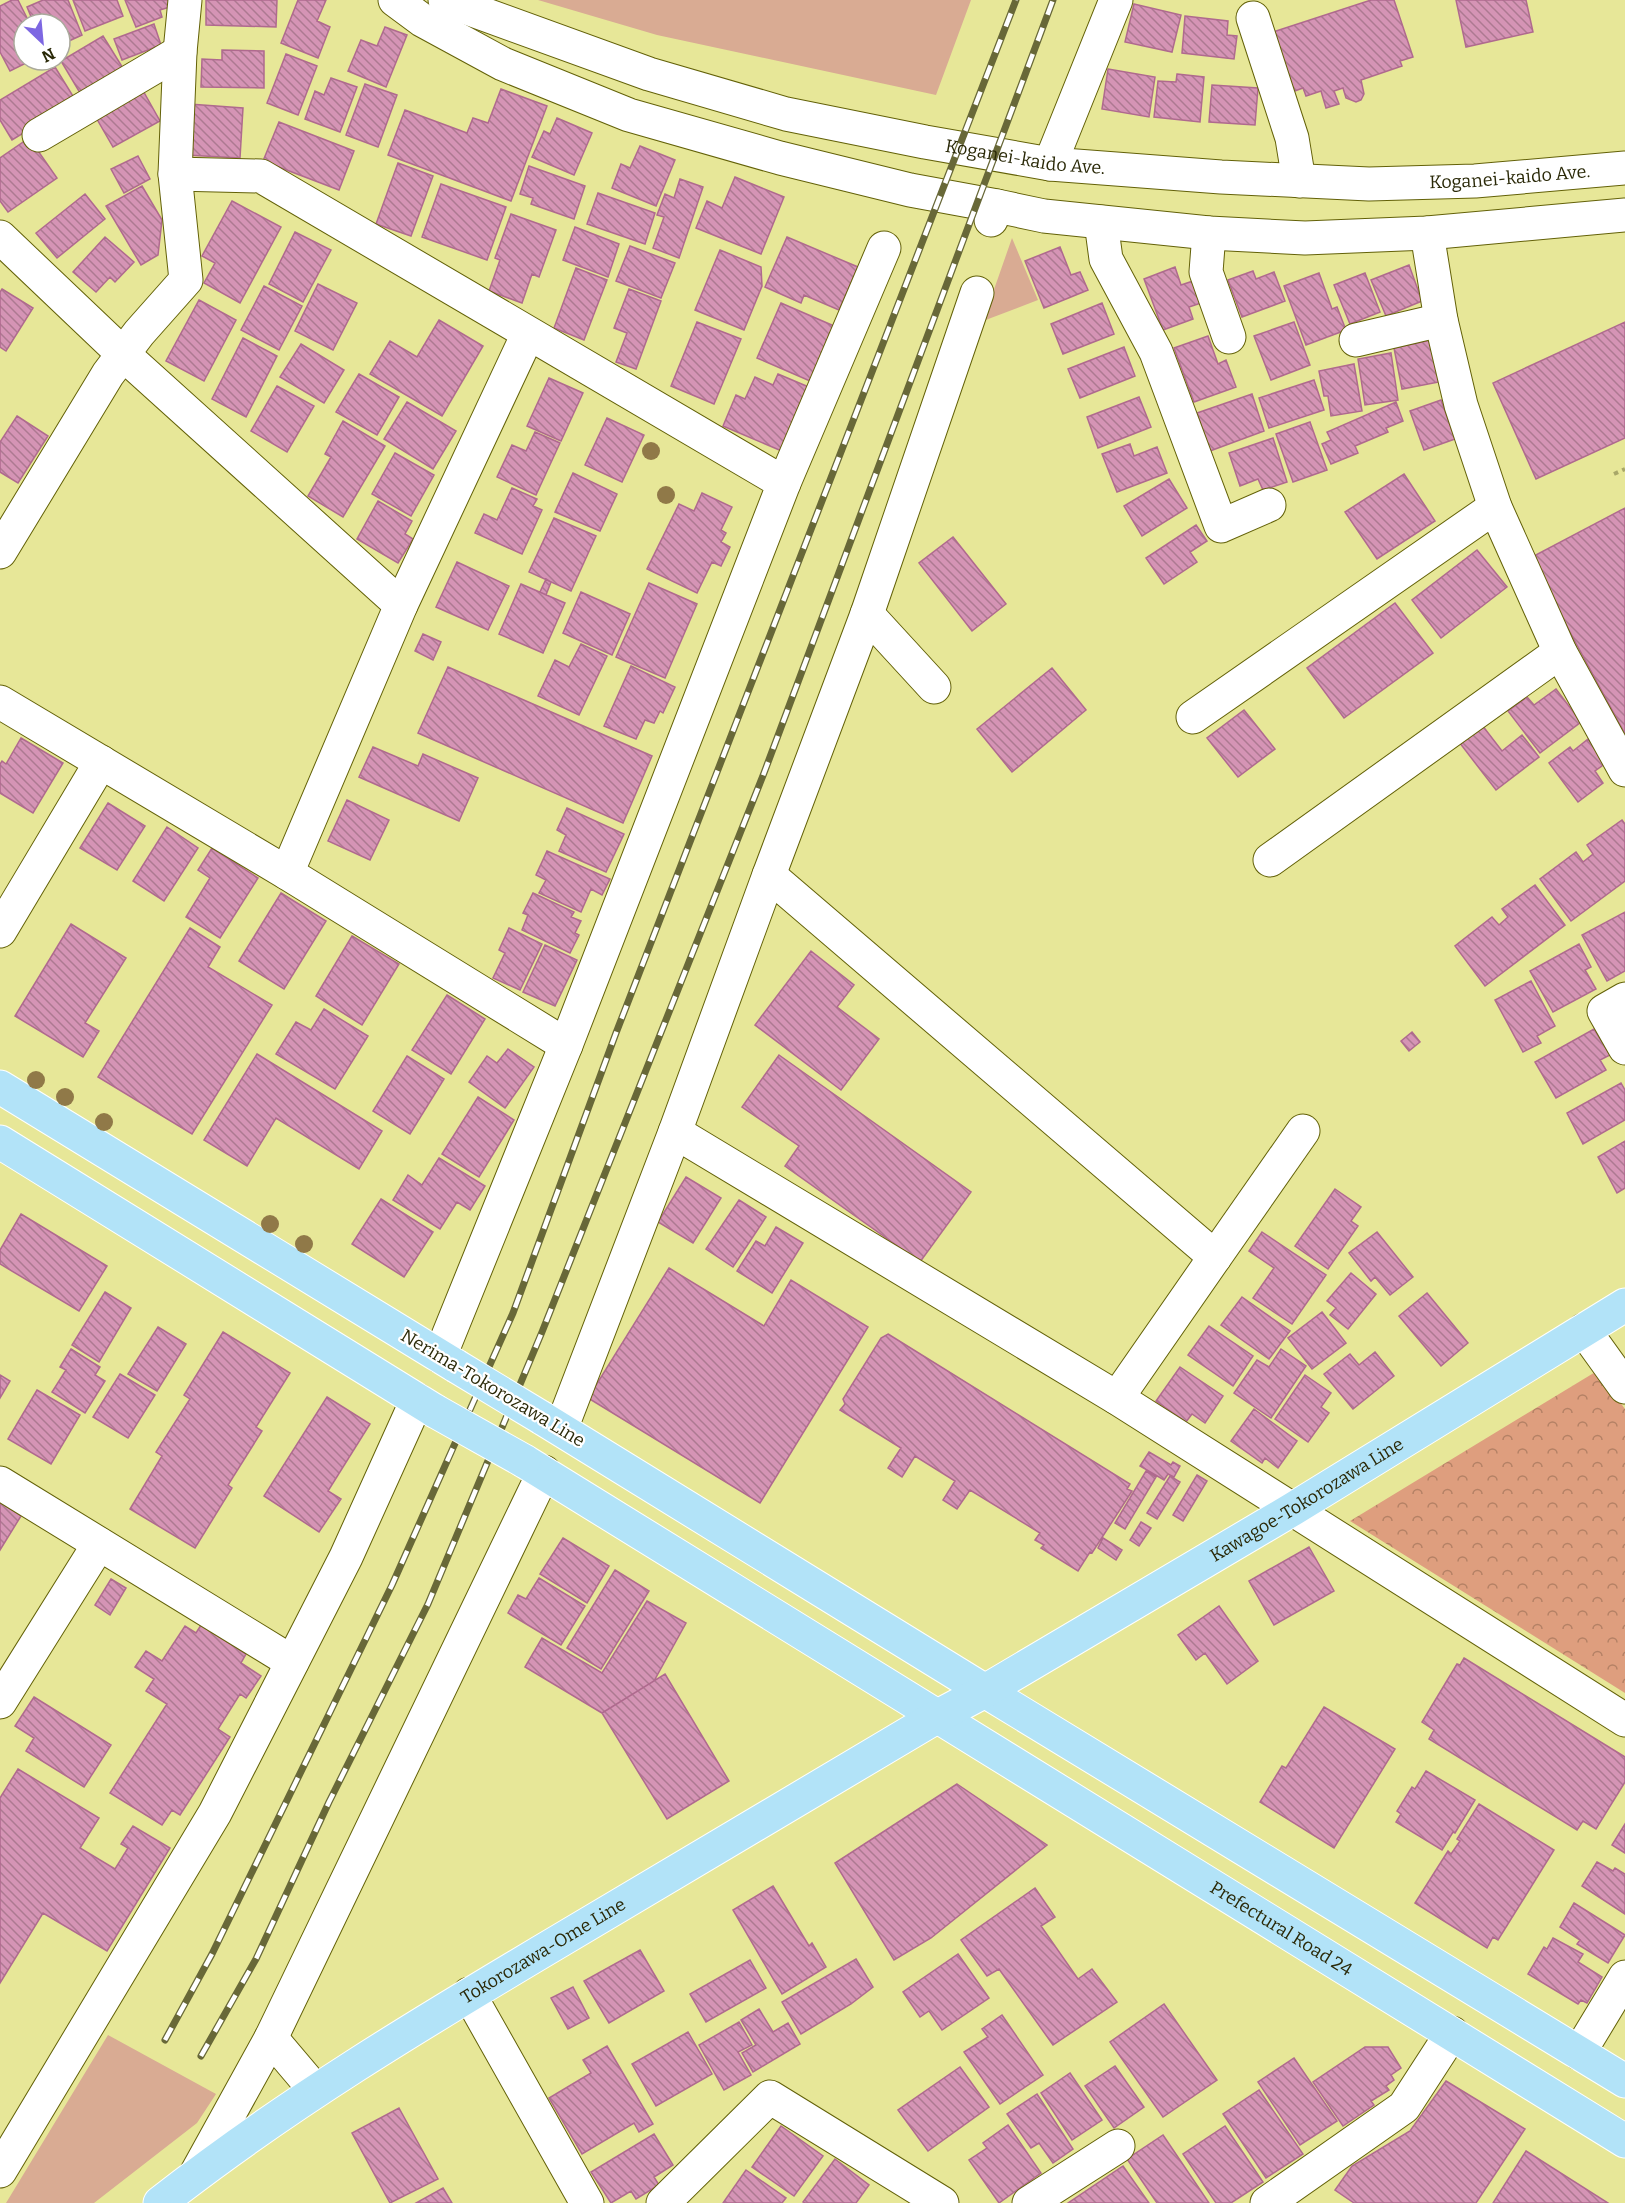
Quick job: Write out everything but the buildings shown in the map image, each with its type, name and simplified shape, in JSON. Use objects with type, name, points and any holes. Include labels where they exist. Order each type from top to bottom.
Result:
[{"type":"main road","name":"Nerima-Tokorozawa Line","points":[[0,1087],[552,1423],[985,1691]]},
{"type":"main road","points":[[0,1142],[426,1405],[534,1467],[938,1716]]},
{"type":"main road","name":"Kawagoe-Tokorozawa Line","points":[[938,1716],[985,1691],[1293,1509],[1625,1305]]},
{"type":"main road","points":[[985,1691],[1625,2081]]},
{"type":"main road","name":"Tokorozawa-Ome Line","points":[[160,2203],[196,2174],[315,2090],[469,1994],[938,1716]]},
{"type":"main road","name":"Prefectural Road 24","points":[[938,1716],[1625,2141]]},
{"type":"street","points":[[0,552],[10,514],[123,354],[186,280],[174,174],[185,0]]},
{"type":"street","points":[[395,0],[422,20],[503,64],[629,115],[780,158],[906,199],[994,213],[1044,216],[1209,234],[1305,238],[1427,233],[1625,215]]},
{"type":"street","name":"Koganei-kaido Ave.","points":[[446,0],[649,74],[786,114],[1050,164],[1221,177],[1369,184],[1475,181],[1625,168]]},
{"type":"street","points":[[1050,164],[1116,0]]},
{"type":"street","points":[[1253,18],[1292,138],[1299,181]]},
{"type":"street","points":[[39,135],[180,52]]},
{"type":"street","points":[[174,174],[261,176],[784,483]]},
{"type":"street","points":[[1101,222],[1106,259],[1160,363],[1221,526],[1269,505]]},
{"type":"street","points":[[1427,233],[1441,320],[1461,405],[1496,507],[1560,652],[1625,770]]},
{"type":"street","points":[[1209,234],[1206,272],[1229,337]]},
{"type":"street","points":[[0,237],[123,354],[402,605]]},
{"type":"street","points":[[448,1361],[566,1045],[784,483],[884,248]]},
{"type":"street","points":[[552,1423],[675,1132],[867,614],[977,293]]},
{"type":"street","points":[[1356,340],[1441,320]]},
{"type":"street","points":[[287,873],[402,605],[528,334]]},
{"type":"street","points":[[1192,717],[1496,507]]},
{"type":"street","points":[[867,614],[934,687]]},
{"type":"street","points":[[1270,860],[1560,652]]},
{"type":"street","points":[[0,702],[287,873],[566,1045]]},
{"type":"street","points":[[0,931],[101,762]]},
{"type":"street","points":[[769,875],[1215,1257]]},
{"type":"street","points":[[1625,999],[1604,1011],[1625,1048]]},
{"type":"street","points":[[1117,1398],[1303,1131]]},
{"type":"street","points":[[675,1132],[1117,1398],[1625,1720]]},
{"type":"street","points":[[1584,1330],[1625,1387]]},
{"type":"street","points":[[0,2171],[215,1813],[426,1405]]},
{"type":"street","points":[[196,2174],[271,2038],[534,1467]]},
{"type":"street","points":[[0,1482],[292,1662]]},
{"type":"street","points":[[0,1702],[99,1544]]},
{"type":"street","points":[[1579,2053],[1625,1977]]},
{"type":"street","points":[[469,1994],[587,2203]]},
{"type":"street","points":[[1267,2203],[1404,2107],[1452,2033]]},
{"type":"street","points":[[271,2038],[315,2090]]},
{"type":"street","points":[[663,2203],[770,2097],[904,2194],[942,2203]]},
{"type":"street","points":[[1029,2203],[1118,2146]]},
{"type":"path","points":[[1614,474],[1625,469]]},
{"type":"shaded area","points":[[538,0],[971,0],[936,95],[657,35]]},
{"type":"shaded area","points":[[1012,238],[1038,300],[983,321]]},
{"type":"shaded area","points":[[108,2035],[216,2094],[197,2123],[94,2203],[6,2203]]},
{"type":"green space","points":[[1597,1371],[1625,1409],[1625,1693],[1350,1521]]},
{"type":"railway","points":[[165,2040],[212,1954],[392,1585],[513,1313],[616,1033],[1016,0]]},
{"type":"railway","points":[[201,2056],[256,1959],[329,1802],[428,1604],[542,1332],[764,773],[1053,0]]}]
